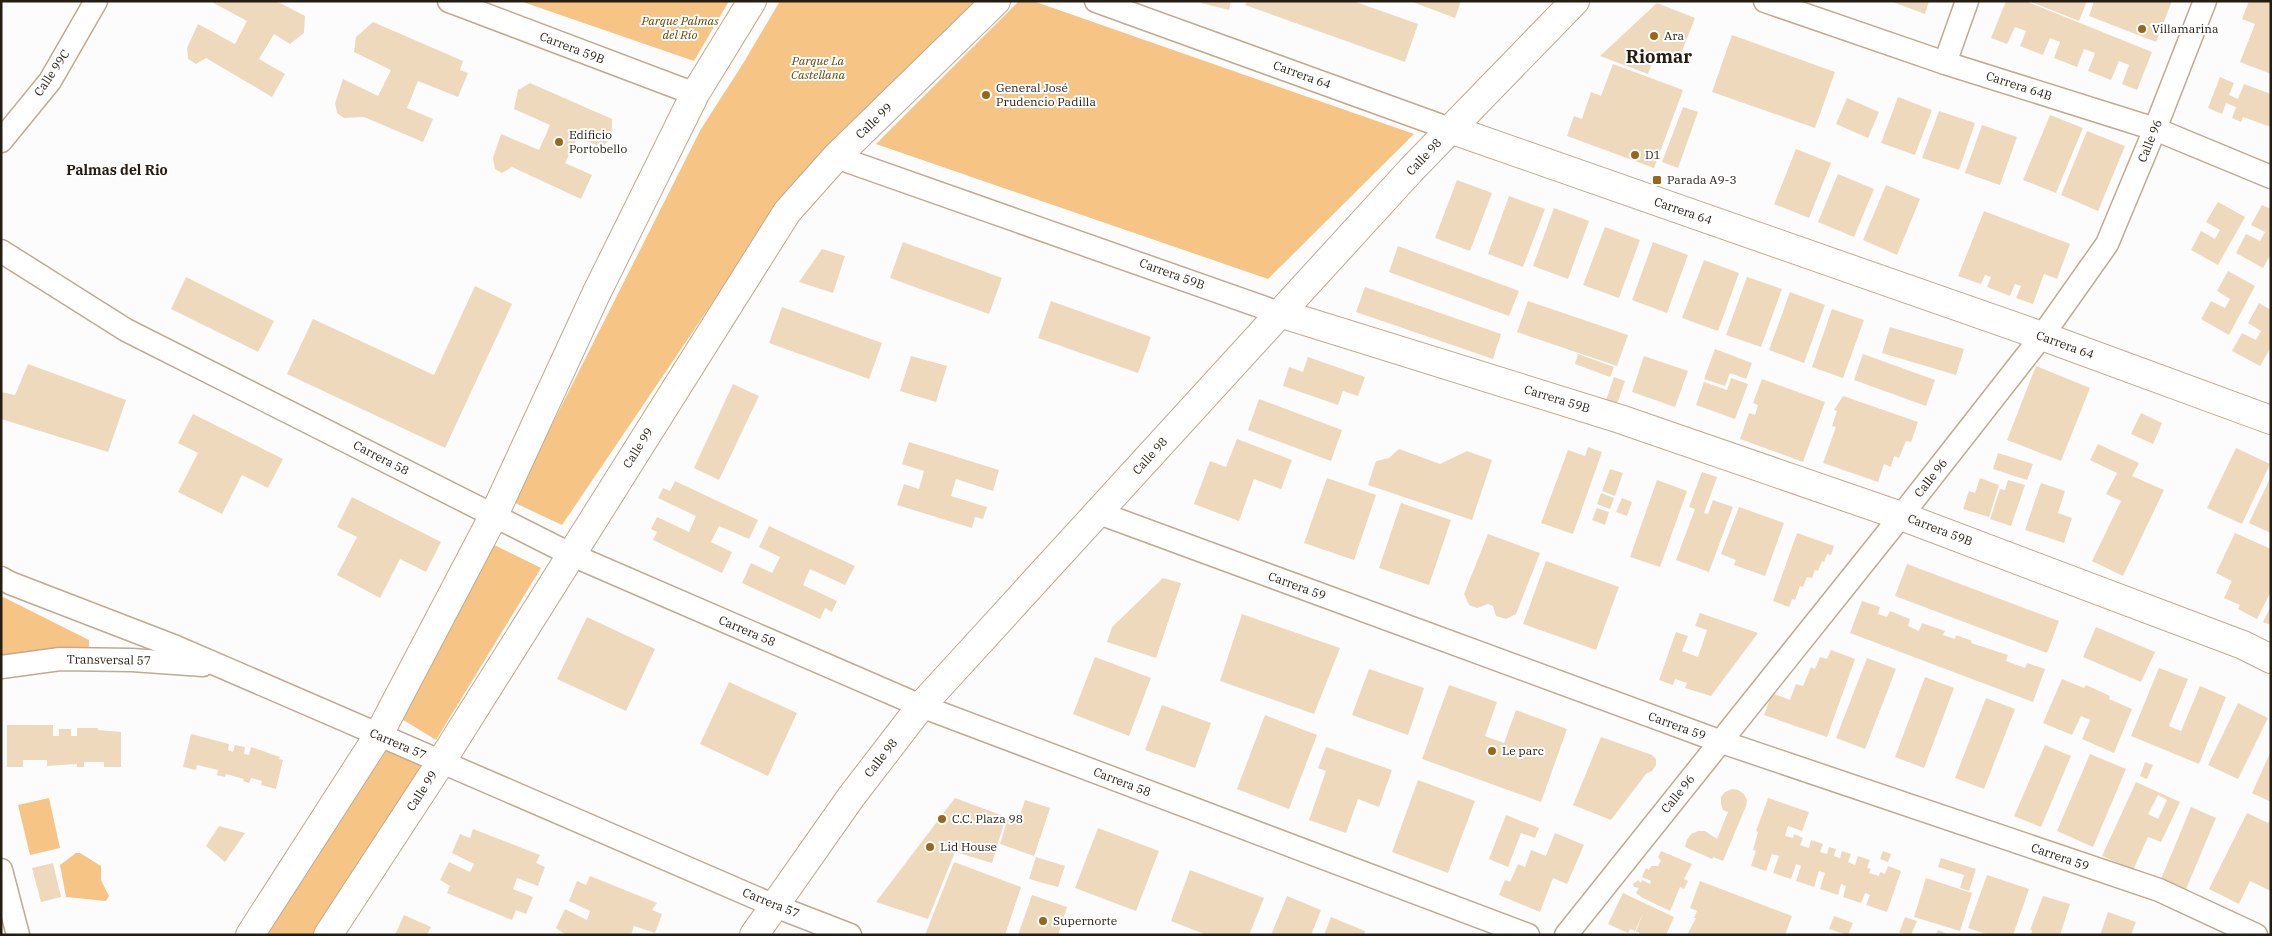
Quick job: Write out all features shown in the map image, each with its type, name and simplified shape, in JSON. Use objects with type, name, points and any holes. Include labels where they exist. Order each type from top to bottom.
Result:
[{"type":"street","name":"Calle 99C","points":[[1,141],[50,80],[96,1]]},
{"type":"street","name":"Carrera 59B","points":[[449,1],[695,94]]},
{"type":"street","points":[[250,935],[378,736],[494,515],[596,294],[695,94],[752,1]]},
{"type":"street","name":"Calle 99","points":[[328,935],[441,762],[787,212],[836,158],[996,1]]},
{"type":"street","name":"Carrera 64","points":[[1096,1],[1450,129],[2042,336],[2271,420]]},
{"type":"street","name":"Calle 98","points":[[754,935],[851,796],[921,706],[1099,513],[1279,313],[1450,129],[1574,1]]},
{"type":"street","name":"Carrera 64B","points":[[1765,1],[1945,63],[2155,129],[2271,177]]},
{"type":"street","points":[[1945,63],[1968,1]]},
{"type":"street","name":"Calle 96","points":[[1566,935],[1901,516],[2042,336],[2107,244],[2155,129],[2205,1]]},
{"type":"street","name":"Carrera 59B","points":[[836,158],[1279,313],[1620,419],[1901,516],[2243,645],[2271,659]]},
{"type":"street","name":"Carrera 58","points":[[1,251],[126,330],[572,555],[921,706],[1528,935]]},
{"type":"street","name":"Carrera 59","points":[[1099,513],[1720,742],[2159,890],[2256,935]]},
{"type":"street","name":"Carrera 57","points":[[1,578],[176,647],[216,666],[775,906],[850,935]]},
{"type":"street","name":"Transversal 57","points":[[1,667],[60,659],[132,660],[216,666]]},
{"type":"street","points":[[1,870],[18,935]]},
{"type":"green space","name":"Parque Palmas del Río","points":[[520,1],[729,1],[694,61]]},
{"type":"green space","name":"Parque La Castellana","points":[[780,1],[977,1],[786,194],[562,525],[513,502],[701,129]]},
{"type":"green space","points":[[1019,1],[1033,1],[1414,134],[1268,279],[876,144]]},
{"type":"green space","points":[[488,542],[541,568],[436,740],[397,716]]},
{"type":"green space","points":[[1,596],[89,640],[89,653],[1,657]]},
{"type":"green space","points":[[386,751],[425,767],[315,935],[265,935]]},
{"type":"green space","points":[[49,798],[60,848],[30,855],[18,805]]},
{"type":"green space","points":[[76,853],[80,853],[101,866],[101,880],[109,896],[106,901],[66,897],[60,865]]},
{"type":"building","points":[[210,1],[276,1],[305,16],[304,33],[290,44],[274,34],[259,59],[285,74],[272,97],[206,58],[196,64],[188,59],[187,48],[198,24],[235,44],[247,21]]},
{"type":"building","points":[[1202,1],[1231,1],[1229,10],[1201,3]]},
{"type":"building","points":[[1247,1],[1353,1],[1418,24],[1405,62],[1245,5]]},
{"type":"building","points":[[1410,1],[1461,1],[1455,18]]},
{"type":"building","points":[[1890,1],[1929,1],[1925,14]]},
{"type":"building","points":[[2006,1],[2025,1],[2152,52],[2137,90],[2122,84],[2129,65],[2119,61],[2111,80],[2088,71],[2095,53],[2084,49],[2077,67],[2054,58],[2060,42],[2050,38],[2043,55],[2020,46],[2026,31],[2015,27],[2007,44],[1991,38]]},
{"type":"building","points":[[2029,1],[2087,1],[2079,21]]},
{"type":"building","name":"Villamarina","points":[[2094,1],[2172,1],[2156,42],[2089,16]]},
{"type":"building","points":[[2249,1],[2271,1],[2271,74],[2240,62],[2255,24],[2242,19]]},
{"type":"building","name":"Ara","points":[[1657,3],[1695,18],[1680,56],[1674,62],[1655,55],[1648,74],[1600,56]]},
{"type":"building","points":[[373,22],[463,61],[460,70],[468,73],[458,97],[418,81],[407,108],[433,119],[423,142],[364,117],[344,118],[337,113],[335,103],[343,79],[378,96],[391,70],[354,52],[356,37]]},
{"type":"building","points":[[1732,35],[1835,72],[1815,128],[1712,92]]},
{"type":"building","points":[[1613,64],[1683,90],[1654,168],[1567,136],[1574,116],[1582,119],[1591,92],[1601,96]]},
{"type":"building","points":[[2220,77],[2234,83],[2229,95],[2238,99],[2244,84],[2271,94],[2271,127],[2243,117],[2241,122],[2232,118],[2236,107],[2226,103],[2222,114],[2208,108]]},
{"type":"building","name":"Edificio Portobello","points":[[530,83],[612,119],[612,136],[602,148],[578,137],[565,163],[592,175],[581,199],[512,167],[502,173],[495,169],[493,158],[501,134],[539,150],[550,125],[514,109],[518,90]]},
{"type":"building","points":[[1898,97],[1932,110],[1915,155],[1881,143]]},
{"type":"building","points":[[1847,98],[1879,112],[1868,138],[1836,124]]},
{"type":"building","points":[[1683,107],[1698,112],[1678,168],[1662,162]]},
{"type":"building","points":[[1939,111],[1975,123],[1959,170],[1922,158]]},
{"type":"building","points":[[2050,115],[2083,128],[2056,193],[2023,180]]},
{"type":"building","points":[[1982,125],[2017,137],[2000,185],[1965,173]]},
{"type":"building","points":[[2087,131],[2125,146],[2098,211],[2061,195]]},
{"type":"building","points":[[1796,149],[1831,163],[1809,218],[1774,204]]},
{"type":"building","points":[[1838,174],[1874,189],[1854,237],[1818,222]]},
{"type":"building","points":[[1457,180],[1492,193],[1470,251],[1435,238]]},
{"type":"building","points":[[1886,185],[1920,199],[1897,255],[1863,240]]},
{"type":"building","points":[[1509,196],[1545,209],[1523,267],[1488,254]]},
{"type":"building","points":[[2218,202],[2245,217],[2218,265],[2191,250],[2201,231],[2215,239],[2220,230],[2206,222]]},
{"type":"building","points":[[2262,205],[2271,209],[2271,254],[2263,268],[2236,253],[2246,234],[2260,241],[2265,232],[2251,225]]},
{"type":"building","points":[[1554,208],[1589,221],[1568,279],[1533,266]]},
{"type":"building","points":[[1984,211],[2070,244],[2057,279],[2044,274],[2033,304],[2016,298],[2021,286],[2015,284],[2010,296],[1987,287],[1991,277],[1985,275],[1981,284],[1958,276]]},
{"type":"building","points":[[1605,227],[1640,240],[1619,298],[1583,285]]},
{"type":"building","points":[[903,242],[1002,278],[989,314],[890,278]]},
{"type":"building","points":[[1653,242],[1688,255],[1667,313],[1632,300]]},
{"type":"building","points":[[1398,246],[1519,291],[1509,316],[1389,272]]},
{"type":"building","points":[[822,249],[845,256],[833,293],[799,282]]},
{"type":"building","points":[[1704,260],[1739,273],[1718,331],[1682,318]]},
{"type":"building","points":[[2228,271],[2255,286],[2229,335],[2201,319],[2211,301],[2225,308],[2230,299],[2217,291]]},
{"type":"building","points":[[186,277],[274,321],[258,352],[171,309]]},
{"type":"building","points":[[1747,277],[1782,289],[1761,347],[1726,335]]},
{"type":"building","points":[[475,286],[512,304],[445,448],[287,374],[313,319],[434,375]]},
{"type":"building","points":[[1365,287],[1501,334],[1493,359],[1356,312]]},
{"type":"building","points":[[1790,292],[1825,305],[1804,363],[1769,350]]},
{"type":"building","points":[[1051,301],[1151,337],[1138,373],[1038,338]]},
{"type":"building","points":[[1528,301],[1628,335],[1617,366],[1517,332]]},
{"type":"building","points":[[2259,303],[2271,310],[2271,347],[2260,366],[2232,351],[2242,333],[2256,340],[2261,331],[2248,323]]},
{"type":"building","points":[[782,307],[882,343],[869,379],[769,343]]},
{"type":"building","points":[[1832,309],[1864,320],[1843,378],[1812,367]]},
{"type":"building","points":[[1890,327],[1964,349],[1956,375],[1882,353]]},
{"type":"building","points":[[1715,349],[1752,363],[1746,379],[1730,373],[1725,386],[1704,379]]},
{"type":"building","points":[[1578,354],[1614,367],[1610,377],[1575,364]]},
{"type":"building","points":[[1863,354],[1935,380],[1926,406],[1854,380]]},
{"type":"building","points":[[911,356],[947,366],[936,402],[900,391]]},
{"type":"building","points":[[1644,356],[1688,371],[1675,407],[1632,392]]},
{"type":"building","points":[[1308,357],[1365,377],[1358,396],[1343,391],[1338,405],[1283,386],[1289,367],[1303,372]]},
{"type":"building","points":[[28,364],[126,400],[108,452],[1,419],[1,392],[15,395]]},
{"type":"building","points":[[2036,366],[2090,388],[2061,461],[2007,440]]},
{"type":"building","points":[[1614,377],[1625,381],[1617,404],[1606,400]]},
{"type":"building","points":[[1731,378],[1748,384],[1735,419],[1696,405],[1704,382],[1727,390]]},
{"type":"building","points":[[1762,379],[1825,402],[1803,462],[1740,439],[1749,413],[1755,415],[1758,405],[1753,403]]},
{"type":"building","points":[[733,384],[759,396],[719,480],[694,468]]},
{"type":"building","points":[[1843,396],[1918,422],[1911,442],[1906,441],[1899,458],[1894,456],[1891,467],[1884,464],[1878,482],[1823,463],[1836,427],[1832,426],[1837,411],[1834,410]]},
{"type":"building","points":[[1259,399],[1342,430],[1331,461],[1248,430]]},
{"type":"building","points":[[2141,413],[2162,423],[2153,444],[2131,434]]},
{"type":"building","points":[[193,414],[283,459],[268,488],[242,475],[222,514],[178,492],[198,453],[178,443]]},
{"type":"building","points":[[1237,439],[1292,460],[1281,489],[1254,479],[1239,521],[1194,504],[1210,461],[1226,467]]},
{"type":"building","points":[[909,442],[999,470],[993,491],[956,479],[951,496],[987,507],[983,519],[975,517],[972,528],[897,505],[904,484],[919,489],[924,471],[902,464]]},
{"type":"building","points":[[2098,444],[2139,463],[2132,476],[2164,490],[2123,576],[2092,561],[2121,501],[2106,494],[2117,473],[2090,460]]},
{"type":"building","points":[[1588,447],[1602,452],[1573,534],[1541,523],[1568,450],[1585,456]]},
{"type":"building","points":[[2236,448],[2270,464],[2242,524],[2207,508]]},
{"type":"building","points":[[1399,449],[1440,464],[1467,451],[1492,460],[1472,520],[1368,485],[1376,461],[1389,458]]},
{"type":"building","points":[[1998,453],[2033,464],[2027,480],[1993,469]]},
{"type":"building","points":[[1610,469],[1623,473],[1615,496],[1602,491]]},
{"type":"building","points":[[1702,472],[1717,477],[1704,513],[1708,514],[1713,500],[1733,507],[1709,572],[1676,560],[1695,509],[1689,507]]},
{"type":"building","points":[[2271,476],[2271,533],[2249,523]]},
{"type":"building","points":[[1327,478],[1376,495],[1354,560],[1304,543]]},
{"type":"building","points":[[1980,478],[1999,485],[1989,517],[1963,509],[1969,491],[1975,493]]},
{"type":"building","points":[[1657,480],[1687,491],[1660,567],[1630,557]]},
{"type":"building","points":[[2008,480],[2025,485],[2011,526],[1990,519],[2000,489],[2005,490]]},
{"type":"building","points":[[675,481],[758,520],[749,539],[719,526],[711,542],[732,552],[722,573],[653,540],[657,532],[651,529],[657,517],[689,532],[696,516],[658,498],[663,488],[670,491]]},
{"type":"building","points":[[2041,483],[2065,491],[2058,513],[2072,518],[2064,543],[2025,530]]},
{"type":"building","points":[[1601,493],[1614,498],[1610,509],[1597,504]]},
{"type":"building","points":[[352,497],[441,542],[426,572],[400,559],[380,598],[337,575],[357,537],[337,527]]},
{"type":"building","points":[[1622,498],[1632,502],[1627,516],[1616,512]]},
{"type":"building","points":[[1401,503],[1451,520],[1429,585],[1379,568]]},
{"type":"building","points":[[1739,507],[1784,523],[1765,576],[1734,565],[1736,560],[1721,554]]},
{"type":"building","points":[[1597,508],[1609,512],[1605,525],[1592,520]]},
{"type":"building","points":[[769,526],[855,566],[845,585],[810,569],[803,585],[837,601],[832,612],[825,608],[820,619],[742,583],[751,563],[772,573],[780,557],[759,547]]},
{"type":"building","points":[[1797,533],[1834,546],[1831,555],[1827,554],[1818,571],[1815,570],[1812,578],[1807,577],[1803,587],[1800,586],[1795,600],[1792,599],[1789,607],[1773,601]]},
{"type":"building","points":[[2235,533],[2271,549],[2271,591],[2257,619],[2238,609],[2240,605],[2224,598],[2232,581],[2216,573]]},
{"type":"building","points":[[1488,534],[1540,553],[1516,614],[1506,619],[1496,616],[1493,606],[1488,604],[1477,608],[1469,605],[1464,594]]},
{"type":"building","points":[[1546,561],[1619,587],[1596,650],[1523,624]]},
{"type":"building","points":[[1907,564],[2059,621],[2047,653],[1895,596]]},
{"type":"building","points":[[1163,578],[1181,583],[1156,658],[1107,642],[1112,627]]},
{"type":"building","points":[[1862,601],[1880,607],[1878,614],[1887,617],[1890,611],[1910,619],[1908,626],[1919,631],[1922,623],[1945,631],[1943,635],[1955,639],[1956,635],[1972,641],[1971,643],[2008,655],[2006,661],[2025,668],[2027,663],[2045,669],[2033,702],[1850,633]]},
{"type":"building","points":[[2271,606],[2271,625],[2263,622]]},
{"type":"building","points":[[1700,613],[1758,633],[1711,696],[1685,688],[1687,683],[1675,679],[1673,685],[1659,680],[1676,632],[1688,636],[1682,651],[1698,657],[1707,630],[1695,626]]},
{"type":"building","points":[[1242,614],[1340,648],[1314,714],[1220,681]]},
{"type":"building","points":[[587,617],[655,649],[626,711],[557,679]]},
{"type":"building","points":[[2096,627],[2155,652],[2141,682],[2083,657]]},
{"type":"building","points":[[1831,650],[1855,659],[1827,737],[1764,715],[1772,693],[1790,700],[1796,684],[1803,686],[1811,667],[1815,669],[1820,657],[1827,659]]},
{"type":"building","points":[[1095,657],[1151,678],[1129,736],[1073,714]]},
{"type":"building","points":[[1867,658],[1896,669],[1865,749],[1836,738]]},
{"type":"building","points":[[2159,668],[2188,679],[2169,726],[2181,731],[2200,686],[2226,697],[2199,764],[2131,736]]},
{"type":"building","points":[[1369,669],[1424,688],[1408,735],[1352,715]]},
{"type":"building","points":[[1925,677],[1954,688],[1924,768],[1895,757]]},
{"type":"building","points":[[2062,679],[2084,688],[2086,685],[2110,696],[2109,699],[2132,709],[2114,753],[2082,739],[2090,720],[2081,716],[2072,735],[2043,723]]},
{"type":"building","points":[[729,682],[797,713],[768,776],[700,744]]},
{"type":"building","name":"Le parc","points":[[1449,685],[1497,702],[1485,736],[1504,743],[1516,710],[1567,729],[1541,802],[1422,759]]},
{"type":"building","points":[[1986,698],[2015,709],[1984,789],[1955,778]]},
{"type":"building","points":[[2238,703],[2268,718],[2238,779],[2208,765]]},
{"type":"building","points":[[1162,705],[1211,723],[1195,768],[1145,750]]},
{"type":"building","points":[[1265,715],[1317,735],[1289,809],[1237,789]]},
{"type":"building","points":[[7,725],[53,725],[53,736],[59,736],[59,729],[71,729],[71,736],[77,736],[77,728],[98,728],[98,730],[121,732],[121,767],[104,767],[104,762],[84,762],[84,767],[77,767],[77,764],[47,766],[47,760],[23,760],[23,767],[7,767]]},
{"type":"building","points":[[191,734],[229,744],[228,750],[233,752],[235,745],[245,747],[244,754],[249,755],[251,747],[280,757],[279,759],[283,760],[276,789],[261,785],[262,781],[251,778],[249,783],[243,781],[244,779],[226,774],[225,777],[217,775],[218,770],[197,765],[196,770],[183,767]]},
{"type":"building","points":[[1601,737],[1652,755],[1656,759],[1656,765],[1652,771],[1646,774],[1611,820],[1573,805]]},
{"type":"building","points":[[2045,745],[2071,756],[2041,827],[2014,816]]},
{"type":"building","points":[[1326,747],[1392,770],[1379,807],[1358,799],[1346,833],[1309,820],[1326,771],[1318,768]]},
{"type":"building","points":[[2271,751],[2271,802],[2252,793]]},
{"type":"building","points":[[2090,754],[2126,769],[2093,847],[2057,831]]},
{"type":"building","points":[[2145,762],[2153,765],[2147,779],[2140,776]]},
{"type":"building","points":[[1418,780],[1475,801],[1448,873],[1392,852]]},
{"type":"building","points":[[2136,782],[2180,802],[2161,842],[2148,837],[2133,870],[2102,856]],"holes":[[[2158,795],[2167,800],[2158,819],[2148,814]]]},
{"type":"building","points":[[1732,789],[1744,794],[1747,800],[1723,861],[1713,857],[1712,859],[1685,847],[1691,834],[1698,831],[1705,831],[1717,839],[1728,812],[1723,810],[1721,797],[1725,792]]},
{"type":"building","points":[[955,798],[1006,817],[992,863],[955,852],[928,919],[876,902]]},
{"type":"building","points":[[1768,798],[1809,812],[1802,831],[1788,826],[1785,836],[1793,838],[1794,834],[1803,838],[1800,845],[1809,848],[1811,840],[1823,844],[1820,852],[1827,854],[1829,847],[1836,849],[1834,856],[1840,858],[1842,851],[1851,854],[1848,862],[1855,865],[1858,856],[1870,860],[1867,868],[1871,869],[1869,873],[1879,876],[1880,872],[1885,874],[1888,866],[1901,871],[1887,912],[1866,905],[1870,895],[1865,893],[1861,903],[1843,897],[1846,886],[1841,884],[1838,895],[1820,889],[1825,873],[1819,871],[1814,887],[1796,881],[1801,866],[1796,864],[1791,879],[1773,873],[1779,856],[1772,854],[1766,871],[1751,866],[1756,851],[1753,850],[1758,832],[1756,831]]},
{"type":"building","points":[[1025,800],[1050,808],[1034,856],[1000,844],[1009,815],[1019,818]]},
{"type":"building","points":[[2191,807],[2216,818],[2186,889],[2161,879]]},
{"type":"building","points":[[2247,813],[2268,823],[2271,817],[2271,891],[2250,881],[2239,904],[2209,889]]},
{"type":"building","points":[[1506,815],[1539,828],[1535,838],[1521,833],[1508,867],[1489,859]]},
{"type":"building","points":[[219,826],[245,833],[225,862],[206,846]]},
{"type":"building","points":[[1098,828],[1159,851],[1136,911],[1075,888]]},
{"type":"building","points":[[473,829],[540,855],[536,863],[545,867],[538,886],[517,878],[513,889],[533,897],[526,914],[516,910],[512,920],[447,893],[450,886],[440,880],[449,862],[470,872],[474,864],[452,853],[460,834],[470,838]]},
{"type":"building","points":[[1555,833],[1584,845],[1567,884],[1553,878],[1540,912],[1499,895],[1505,880],[1510,882],[1518,864],[1525,867],[1531,850],[1546,856]]},
{"type":"building","points":[[1661,851],[1692,864],[1684,879],[1688,881],[1684,889],[1680,887],[1670,911],[1636,893],[1639,888],[1634,887],[1633,884],[1638,880],[1641,883],[1642,880],[1650,884],[1651,881],[1642,877],[1646,868],[1649,870],[1651,866],[1658,866],[1661,860],[1658,857]]},
{"type":"building","points":[[1883,851],[1891,854],[1888,862],[1880,859]]},
{"type":"building","points":[[1036,857],[1065,866],[1058,887],[1029,879]]},
{"type":"building","points":[[1941,858],[1976,869],[1969,891],[1960,888],[1964,875],[1938,867]]},
{"type":"building","points":[[954,862],[1021,887],[1005,935],[925,935]]},
{"type":"building","points":[[53,863],[61,897],[41,902],[32,868]]},
{"type":"building","points":[[1190,870],[1264,898],[1249,935],[1207,935],[1171,921]]},
{"type":"building","points":[[1987,875],[2029,889],[2013,935],[1989,935],[1968,928]]},
{"type":"building","points":[[590,876],[657,903],[652,910],[662,914],[655,933],[634,926],[631,935],[566,935],[556,928],[565,909],[587,920],[590,911],[569,901],[577,881],[586,885]]},
{"type":"building","points":[[1926,878],[1972,893],[1960,931],[1914,917]]},
{"type":"building","points":[[1700,881],[1792,916],[1785,935],[1687,935],[1696,918],[1694,918],[1697,911],[1690,908]]},
{"type":"building","points":[[1623,893],[1674,917],[1666,935],[1639,935],[1640,933],[1636,931],[1643,913],[1635,931],[1630,929],[1628,933],[1608,924]]},
{"type":"building","name":"Supernorte","points":[[1032,895],[1067,907],[1058,935],[1018,935]]},
{"type":"building","points":[[1287,896],[1321,910],[1311,935],[1271,935]]},
{"type":"building","points":[[2043,896],[2070,904],[2060,935],[2031,935],[2032,930],[2030,930]]},
{"type":"building","points":[[2108,912],[2136,922],[2131,935],[2100,935]]},
{"type":"building","points":[[404,915],[431,927],[427,935],[395,935]]},
{"type":"building","points":[[1834,916],[1853,923],[1848,935],[1829,929]]},
{"type":"building","points":[[1331,917],[1365,931],[1364,935],[1324,935]]},
{"type":"building","points":[[1905,917],[1917,921],[1911,935],[1899,933]]},
{"type":"building","points":[[1938,930],[1950,935],[1936,935]]},
{"type":"place","name":"Villamarina","points":[[2142,29]]},
{"type":"place","name":"Ara","points":[[1654,36]]},
{"type":"place","name":"General José Prudencio Padilla","points":[[986,95]]},
{"type":"place","name":"Edificio Portobello","points":[[559,142]]},
{"type":"place","name":"D1","points":[[1635,155]]},
{"type":"place","name":"Parada A9-3","points":[[1657,180]]},
{"type":"place","name":"Le parc","points":[[1492,751]]},
{"type":"place","name":"C.C. Plaza 98","points":[[942,819]]},
{"type":"place","name":"Lid House","points":[[930,847]]},
{"type":"place","name":"Supernorte","points":[[1043,921]]},
{"type":"district","name":"Riomar","points":[[1659,57]]},
{"type":"district","name":"Palmas del Rio","points":[[117,170]]}]
